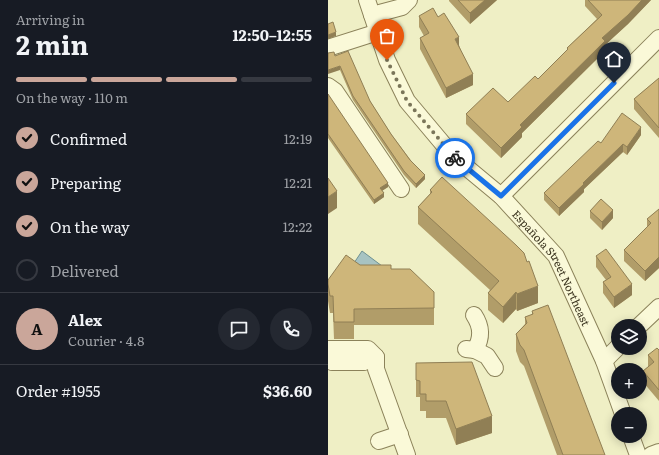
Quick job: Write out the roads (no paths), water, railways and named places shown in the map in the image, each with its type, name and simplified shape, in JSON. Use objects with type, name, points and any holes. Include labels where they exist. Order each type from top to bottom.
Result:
[{"type":"street","name":"Española Street Northeast","points":[[367,0],[387,60],[407,101],[454,157],[501,196],[556,256],[604,361],[620,407]]},
{"type":"street","points":[[372,15],[402,7],[409,0]]},
{"type":"street","points":[[328,48],[378,32]]},
{"type":"street","points":[[501,196],[659,38]]},
{"type":"street","points":[[328,86],[335,91],[401,189]]},
{"type":"street","points":[[646,319],[659,307]]},
{"type":"street","points":[[474,315],[480,324],[481,340],[471,349],[487,356],[495,368]]},
{"type":"street","points":[[328,349],[368,349],[376,357],[376,369],[407,455]]},
{"type":"street","points":[[604,361],[611,354]]},
{"type":"street","points":[[328,360],[332,362],[364,362],[376,357]]},
{"type":"street","points":[[379,441],[400,434]]},
{"type":"street","points":[[634,443],[638,455]]},
{"type":"street","points":[[651,455],[659,452]]},
{"type":"water","points":[[362,251],[382,266],[352,266]]}]
